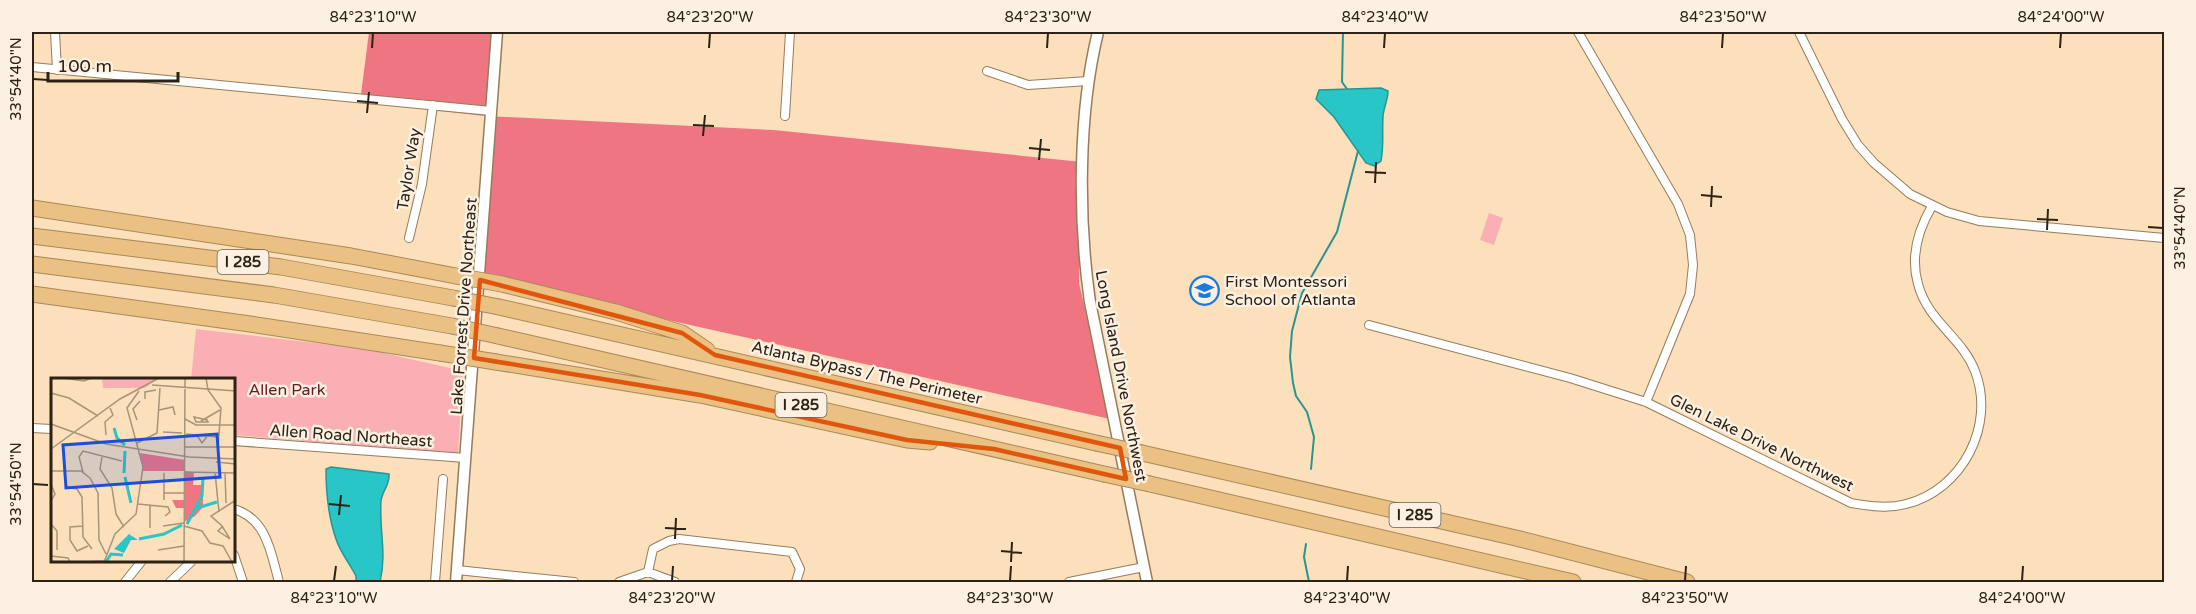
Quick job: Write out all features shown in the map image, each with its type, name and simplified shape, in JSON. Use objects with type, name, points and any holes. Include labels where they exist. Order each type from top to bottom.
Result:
[{"type":"highway","points":[[32,208],[329,253],[501,284],[616,312],[682,333],[715,356]]},
{"type":"highway","name":"Atlanta Bypass / The Perimeter","points":[[32,236],[281,267],[499,307],[1516,538],[1687,582]]},
{"type":"highway","name":"I 285","points":[[32,264],[274,295],[452,326],[1573,582]]},
{"type":"highway","points":[[32,294],[261,325],[496,362],[700,395],[907,440],[994,449]]},
{"type":"street","points":[[55,32],[57,70]]},
{"type":"street","name":"Lake Forrest Drive Northeast","points":[[456,582],[497,32]]},
{"type":"street","points":[[785,116],[790,32]]},
{"type":"street","name":"Long Island Drive Northwest","points":[[1098,32],[1088,81],[1084,129],[1083,221],[1086,272],[1090,302],[1147,582]]},
{"type":"street","points":[[1578,32],[1678,204],[1685,219],[1691,243],[1694,265],[1690,294],[1646,402]]},
{"type":"street","points":[[1799,32],[1842,119],[1858,145],[1891,180],[1932,206],[1963,217],[1996,224],[2164,238]]},
{"type":"street","points":[[32,67],[490,111]]},
{"type":"street","points":[[987,71],[1028,85],[1088,81]]},
{"type":"street","name":"Taylor Way","points":[[410,238],[422,184],[433,105]]},
{"type":"street","name":"Glen Lake Drive Northwest","points":[[1369,325],[1570,378],[1646,402],[1851,503],[1873,507],[1896,506],[1919,500],[1938,489],[1956,474],[1970,454],[1978,432],[1981,406],[1978,382],[1970,361],[1962,348],[1931,314],[1917,282],[1915,261],[1917,242],[1932,206]]},
{"type":"street","points":[[32,428],[51,429]]},
{"type":"street","name":"Allen Road Northeast","points":[[236,441],[466,458]]},
{"type":"street","points":[[435,582],[443,479]]},
{"type":"street","points":[[236,509],[249,515],[260,526],[267,540],[279,582]]},
{"type":"street","points":[[645,574],[653,549],[669,541],[688,539],[792,552],[800,569],[796,582]]},
{"type":"street","points":[[236,561],[243,582]]},
{"type":"street","points":[[124,582],[139,563]]},
{"type":"street","points":[[170,582],[189,563]]},
{"type":"street","points":[[1069,582],[1144,567]]},
{"type":"street","points":[[457,570],[574,582]]},
{"type":"street","points":[[619,582],[645,574],[675,582]]},
{"type":"highlighted area","points":[[480,280],[682,333],[715,355],[1120,448],[1126,479],[994,449],[907,440],[700,395],[474,358]]},
{"type":"green space","points":[[1489,213],[1503,218],[1494,245],[1480,240]]},
{"type":"green space","name":"Allen Park","points":[[196,329],[366,349],[463,371],[458,454],[236,435],[236,378],[191,378]]},
{"type":"shaded area","points":[[369,32],[493,32],[486,116],[774,130],[1082,162],[1079,283],[1110,419],[480,278],[485,116],[360,102]]},
{"type":"water","points":[[1381,88],[1388,91],[1388,94],[1383,116],[1381,161],[1374,166],[1366,163],[1334,117],[1316,99],[1319,90]]},
{"type":"water","points":[[331,467],[389,474],[381,501],[383,561],[380,582],[356,582],[356,576],[338,544],[331,522],[327,496],[326,469]]},
{"type":"waterway","points":[[1343,32],[1342,82],[1347,89]]},
{"type":"waterway","points":[[1311,469],[1314,437],[1307,412],[1296,396],[1293,383],[1290,357],[1292,331],[1302,293],[1337,232],[1358,151]]},
{"type":"waterway","points":[[1306,544],[1304,557],[1309,582]]},
{"type":"place","name":"First Montessori School of Atlanta","points":[[1204,290]]}]
